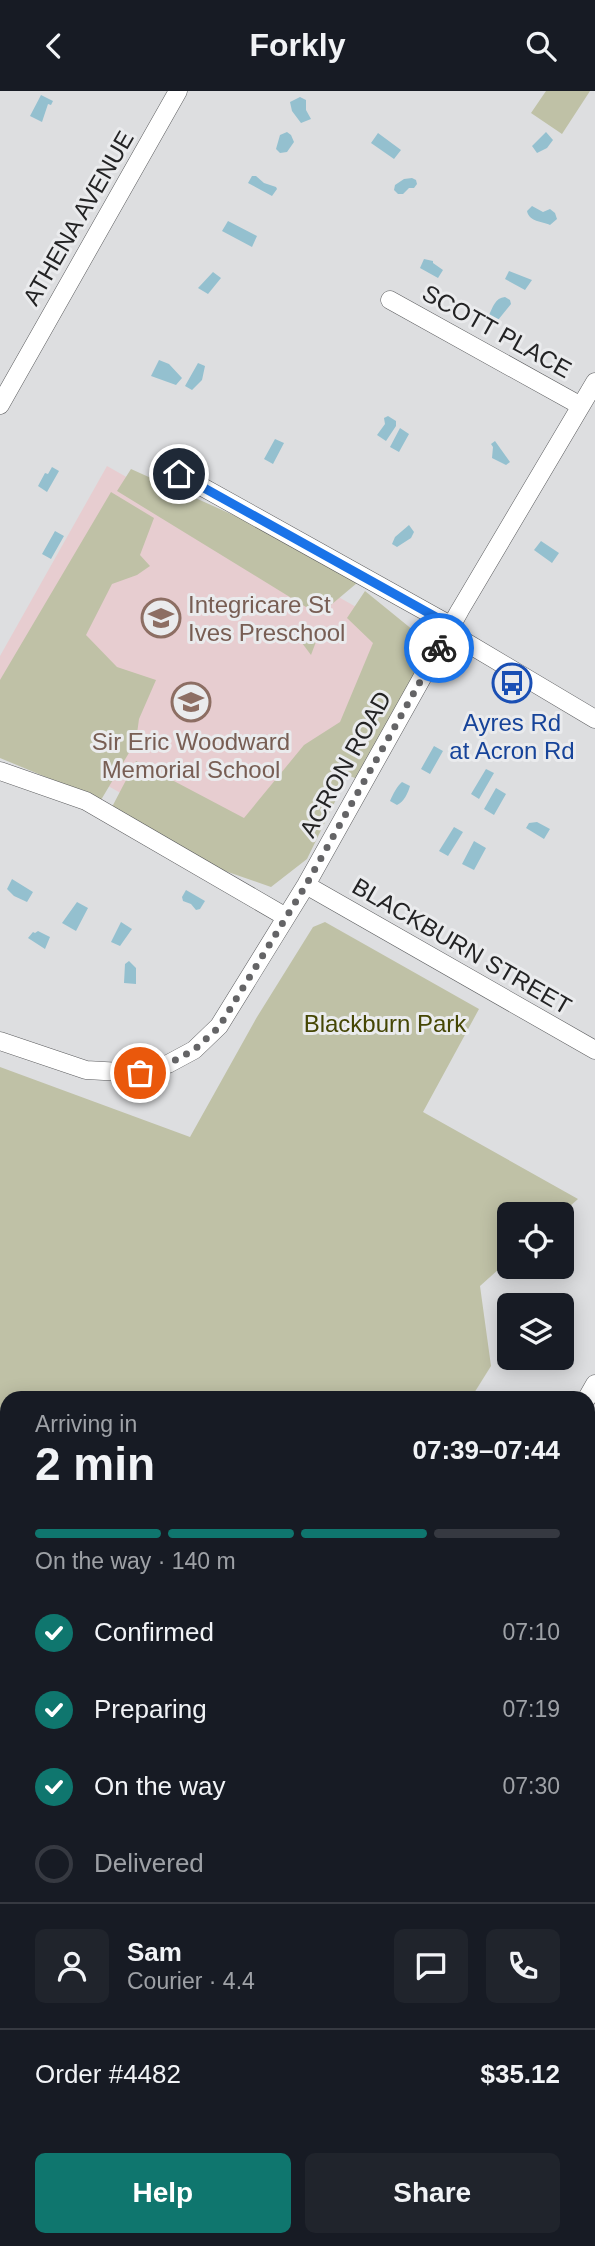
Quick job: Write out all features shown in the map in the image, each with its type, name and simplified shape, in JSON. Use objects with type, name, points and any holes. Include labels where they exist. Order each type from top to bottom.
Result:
[{"type":"street","name":"ATHENA AVENUE","points":[[0,405],[178,91]]},
{"type":"street","name":"SCOTT PLACE","points":[[390,300],[581,406]]},
{"type":"street","name":"ACRON ROAD","points":[[0,1041],[86,1070],[140,1073],[168,1064],[194,1050],[219,1027],[306,885],[450,629],[595,381]]},
{"type":"street","points":[[179,474],[443,621],[457,637],[595,719]]},
{"type":"street","points":[[0,771],[86,801],[286,917]]},
{"type":"street","name":"BLACKBURN STREET","points":[[306,885],[595,1050]]},
{"type":"shaded area","name":"Sir Eric Woodward Memorial School","points":[[107,466],[404,634],[266,876],[103,783],[0,747],[0,656]]},
{"type":"green space","points":[[546,91],[590,91],[562,134],[531,113]]},
{"type":"green space","points":[[131,469],[242,519],[357,583],[319,615],[117,491]]},
{"type":"green space","points":[[111,492],[154,518],[140,555],[150,566],[137,575],[112,584],[86,635],[117,667],[156,680],[139,719],[136,741],[101,800],[0,758],[0,680]]},
{"type":"green space","points":[[365,591],[435,648],[357,779],[348,775],[307,859],[271,887],[205,864],[112,807],[136,761],[244,818],[304,745],[340,722],[373,643],[347,618]]},
{"type":"green space","points":[[302,632],[315,634],[317,639],[311,655],[296,635]]},
{"type":"green space","name":"Blackburn Park","points":[[325,922],[479,1009],[423,1112],[578,1199],[574,1203],[497,1202],[497,1271],[480,1286],[491,1366],[475,1391],[0,1391],[0,1067],[190,1137],[257,1017],[313,927]]},
{"type":"water","points":[[41,95],[53,101],[51,105],[48,104],[42,122],[30,116]]},
{"type":"water","points":[[300,97],[306,100],[306,110],[311,119],[301,123],[292,111],[290,102]]},
{"type":"water","points":[[287,132],[294,142],[287,152],[280,153],[276,149],[280,135]]},
{"type":"water","points":[[546,132],[553,140],[547,148],[537,153],[532,146]]},
{"type":"water","points":[[378,133],[401,150],[394,159],[371,143]]},
{"type":"water","points":[[252,176],[276,187],[272,196],[248,183]]},
{"type":"water","points":[[412,178],[417,184],[414,188],[409,188],[403,194],[394,190],[395,185],[404,179]]},
{"type":"water","points":[[532,206],[543,212],[550,209],[557,219],[550,225],[533,219],[527,211]]},
{"type":"water","points":[[228,221],[257,236],[252,247],[222,231]]},
{"type":"water","points":[[424,259],[433,261],[443,270],[438,278],[420,268]]},
{"type":"water","points":[[509,271],[532,280],[525,290],[505,279]]},
{"type":"water","points":[[213,272],[221,278],[208,294],[198,288]]},
{"type":"water","points":[[505,297],[511,304],[498,320],[490,318],[495,303]]},
{"type":"water","points":[[159,360],[169,364],[182,378],[176,385],[151,376]]},
{"type":"water","points":[[198,363],[205,366],[202,380],[192,390],[185,386]]},
{"type":"water","points":[[388,416],[396,421],[396,426],[386,441],[377,435],[385,424],[384,418]]},
{"type":"water","points":[[400,428],[409,434],[399,452],[390,447]]},
{"type":"water","points":[[275,439],[284,443],[273,464],[264,459]]},
{"type":"water","points":[[495,441],[510,462],[506,465],[492,458],[491,444]]},
{"type":"water","points":[[52,467],[59,471],[47,492],[38,486]]},
{"type":"water","points":[[409,525],[414,532],[411,538],[397,547],[392,544],[395,537]]},
{"type":"water","points":[[55,531],[64,536],[51,559],[42,554]]},
{"type":"water","points":[[541,541],[559,553],[552,563],[534,550]]},
{"type":"water","points":[[434,746],[443,751],[430,774],[421,769]]},
{"type":"water","points":[[486,769],[494,773],[479,799],[471,794]]},
{"type":"water","points":[[402,782],[410,786],[404,800],[397,805],[390,801]]},
{"type":"water","points":[[496,788],[506,794],[494,815],[484,809]]},
{"type":"water","points":[[537,822],[550,829],[544,839],[526,828],[529,823]]},
{"type":"water","points":[[454,827],[463,832],[448,856],[439,851]]},
{"type":"water","points":[[474,841],[486,848],[474,870],[462,864]]},
{"type":"water","points":[[12,879],[33,892],[27,902],[7,889]]},
{"type":"water","points":[[186,890],[205,901],[200,909],[196,910],[183,901]]},
{"type":"water","points":[[77,902],[88,908],[76,931],[62,923]]},
{"type":"water","points":[[121,922],[132,929],[120,946],[111,942]]},
{"type":"water","points":[[38,931],[50,937],[45,949],[28,938]]},
{"type":"water","points":[[129,961],[136,968],[136,984],[124,983],[125,964]]},
{"type":"way so far","points":[[140,1073],[168,1064],[194,1050],[219,1027],[306,885],[439,648]]},
{"type":"place","name":"Integricare St Ives Preschool","points":[[161,618]]},
{"type":"place","name":"Ayres Rd at Acron Rd","points":[[512,683]]},
{"type":"place","name":"Sir Eric Woodward Memorial School","points":[[191,702]]},
{"type":"route","points":[[179,474],[443,621],[450,629],[439,648]]}]
